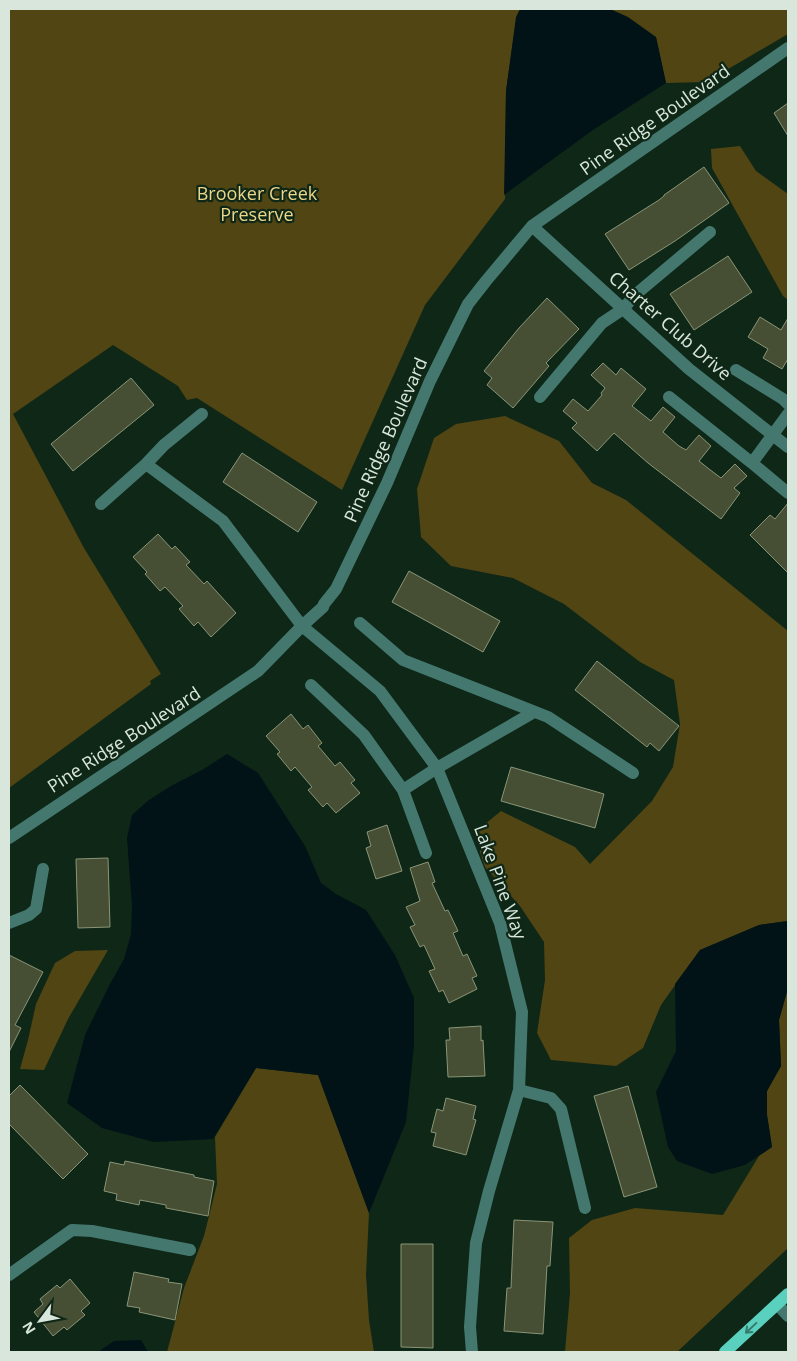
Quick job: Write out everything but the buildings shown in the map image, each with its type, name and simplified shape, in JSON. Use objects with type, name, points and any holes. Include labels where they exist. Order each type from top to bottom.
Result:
[{"type":"main road","points":[[725,1352],[788,1294]]},
{"type":"street","name":"Pine Ridge Boulevard","points":[[9,838],[31,821],[105,774],[258,671],[323,607],[336,589],[387,484],[430,381],[468,304],[532,226],[785,54]]},
{"type":"street","name":"Charter Club Drive","points":[[532,226],[689,368],[788,447]]},
{"type":"street","points":[[540,397],[602,324],[624,309],[635,295],[710,232]]},
{"type":"street","points":[[736,370],[788,404]]},
{"type":"street","points":[[669,397],[788,493]]},
{"type":"street","points":[[101,504],[146,464],[164,445],[202,414]]},
{"type":"street","points":[[752,463],[788,414]]},
{"type":"street","name":"Lake Pine Way","points":[[146,464],[223,521],[302,626],[380,691],[437,768],[502,932],[522,1012],[519,1090],[489,1191],[476,1243],[470,1327],[472,1352]]},
{"type":"street","points":[[360,623],[403,660],[548,717],[632,772]]},
{"type":"street","points":[[311,685],[364,735],[403,790],[426,853]]},
{"type":"street","points":[[403,790],[437,768],[534,712]]},
{"type":"street","points":[[9,922],[29,915],[36,908],[43,869]]},
{"type":"street","points":[[519,1090],[551,1098],[561,1109],[585,1208]]},
{"type":"street","points":[[9,1275],[72,1230],[92,1231],[190,1250]]},
{"type":"street","points":[[777,1304],[788,1316]]},
{"type":"green space","name":"Brooker Creek Preserve","points":[[9,9],[545,9],[514,35],[506,91],[505,199],[425,305],[342,490],[197,398],[187,400],[178,386],[113,345],[13,414],[84,548],[161,674],[150,681],[151,684],[9,788]]},
{"type":"green space","points":[[593,9],[788,9],[788,34],[706,82],[666,83],[656,37]]},
{"type":"green space","points":[[740,146],[756,171],[788,194],[788,300],[783,296],[712,168],[711,149]]},
{"type":"green space","points":[[505,416],[559,441],[592,483],[626,500],[788,631],[788,921],[759,925],[700,950],[661,1005],[643,1048],[616,1066],[551,1060],[537,1033],[545,980],[544,942],[520,906],[485,867],[480,852],[479,829],[501,811],[575,847],[590,864],[652,801],[673,767],[680,724],[674,680],[640,662],[564,604],[513,578],[451,566],[421,537],[417,489],[434,438],[456,424]]},
{"type":"green space","points":[[108,950],[68,1019],[44,1070],[20,1069],[36,1004],[55,963],[75,951]]},
{"type":"green space","points":[[788,988],[788,1248],[677,1352],[565,1352],[570,1293],[569,1238],[592,1220],[635,1208],[723,1215],[759,1156],[772,1147],[767,1115],[767,1091],[781,1066],[779,1020]]},
{"type":"green space","points":[[256,1068],[318,1075],[369,1213],[366,1275],[369,1320],[374,1352],[167,1352],[184,1288],[204,1236],[217,1184],[215,1137]]},
{"type":"shaded area","points":[[520,9],[610,9],[628,17],[656,37],[666,83],[590,132],[504,195],[506,91],[516,17]]},
{"type":"shaded area","points":[[227,754],[258,773],[305,846],[321,883],[336,894],[366,910],[395,955],[414,998],[414,1045],[406,1122],[369,1213],[318,1075],[256,1068],[213,1139],[154,1142],[102,1128],[67,1103],[85,1035],[124,959],[131,934],[132,906],[127,838],[132,815],[149,800]]},
{"type":"shaded area","points":[[788,921],[788,988],[779,1020],[781,1066],[767,1091],[767,1115],[772,1147],[745,1165],[712,1174],[677,1161],[668,1147],[656,1092],[676,1051],[675,984],[700,950],[759,925]]},
{"type":"shaded area","points":[[141,1340],[148,1352],[98,1352],[114,1341]]}]
